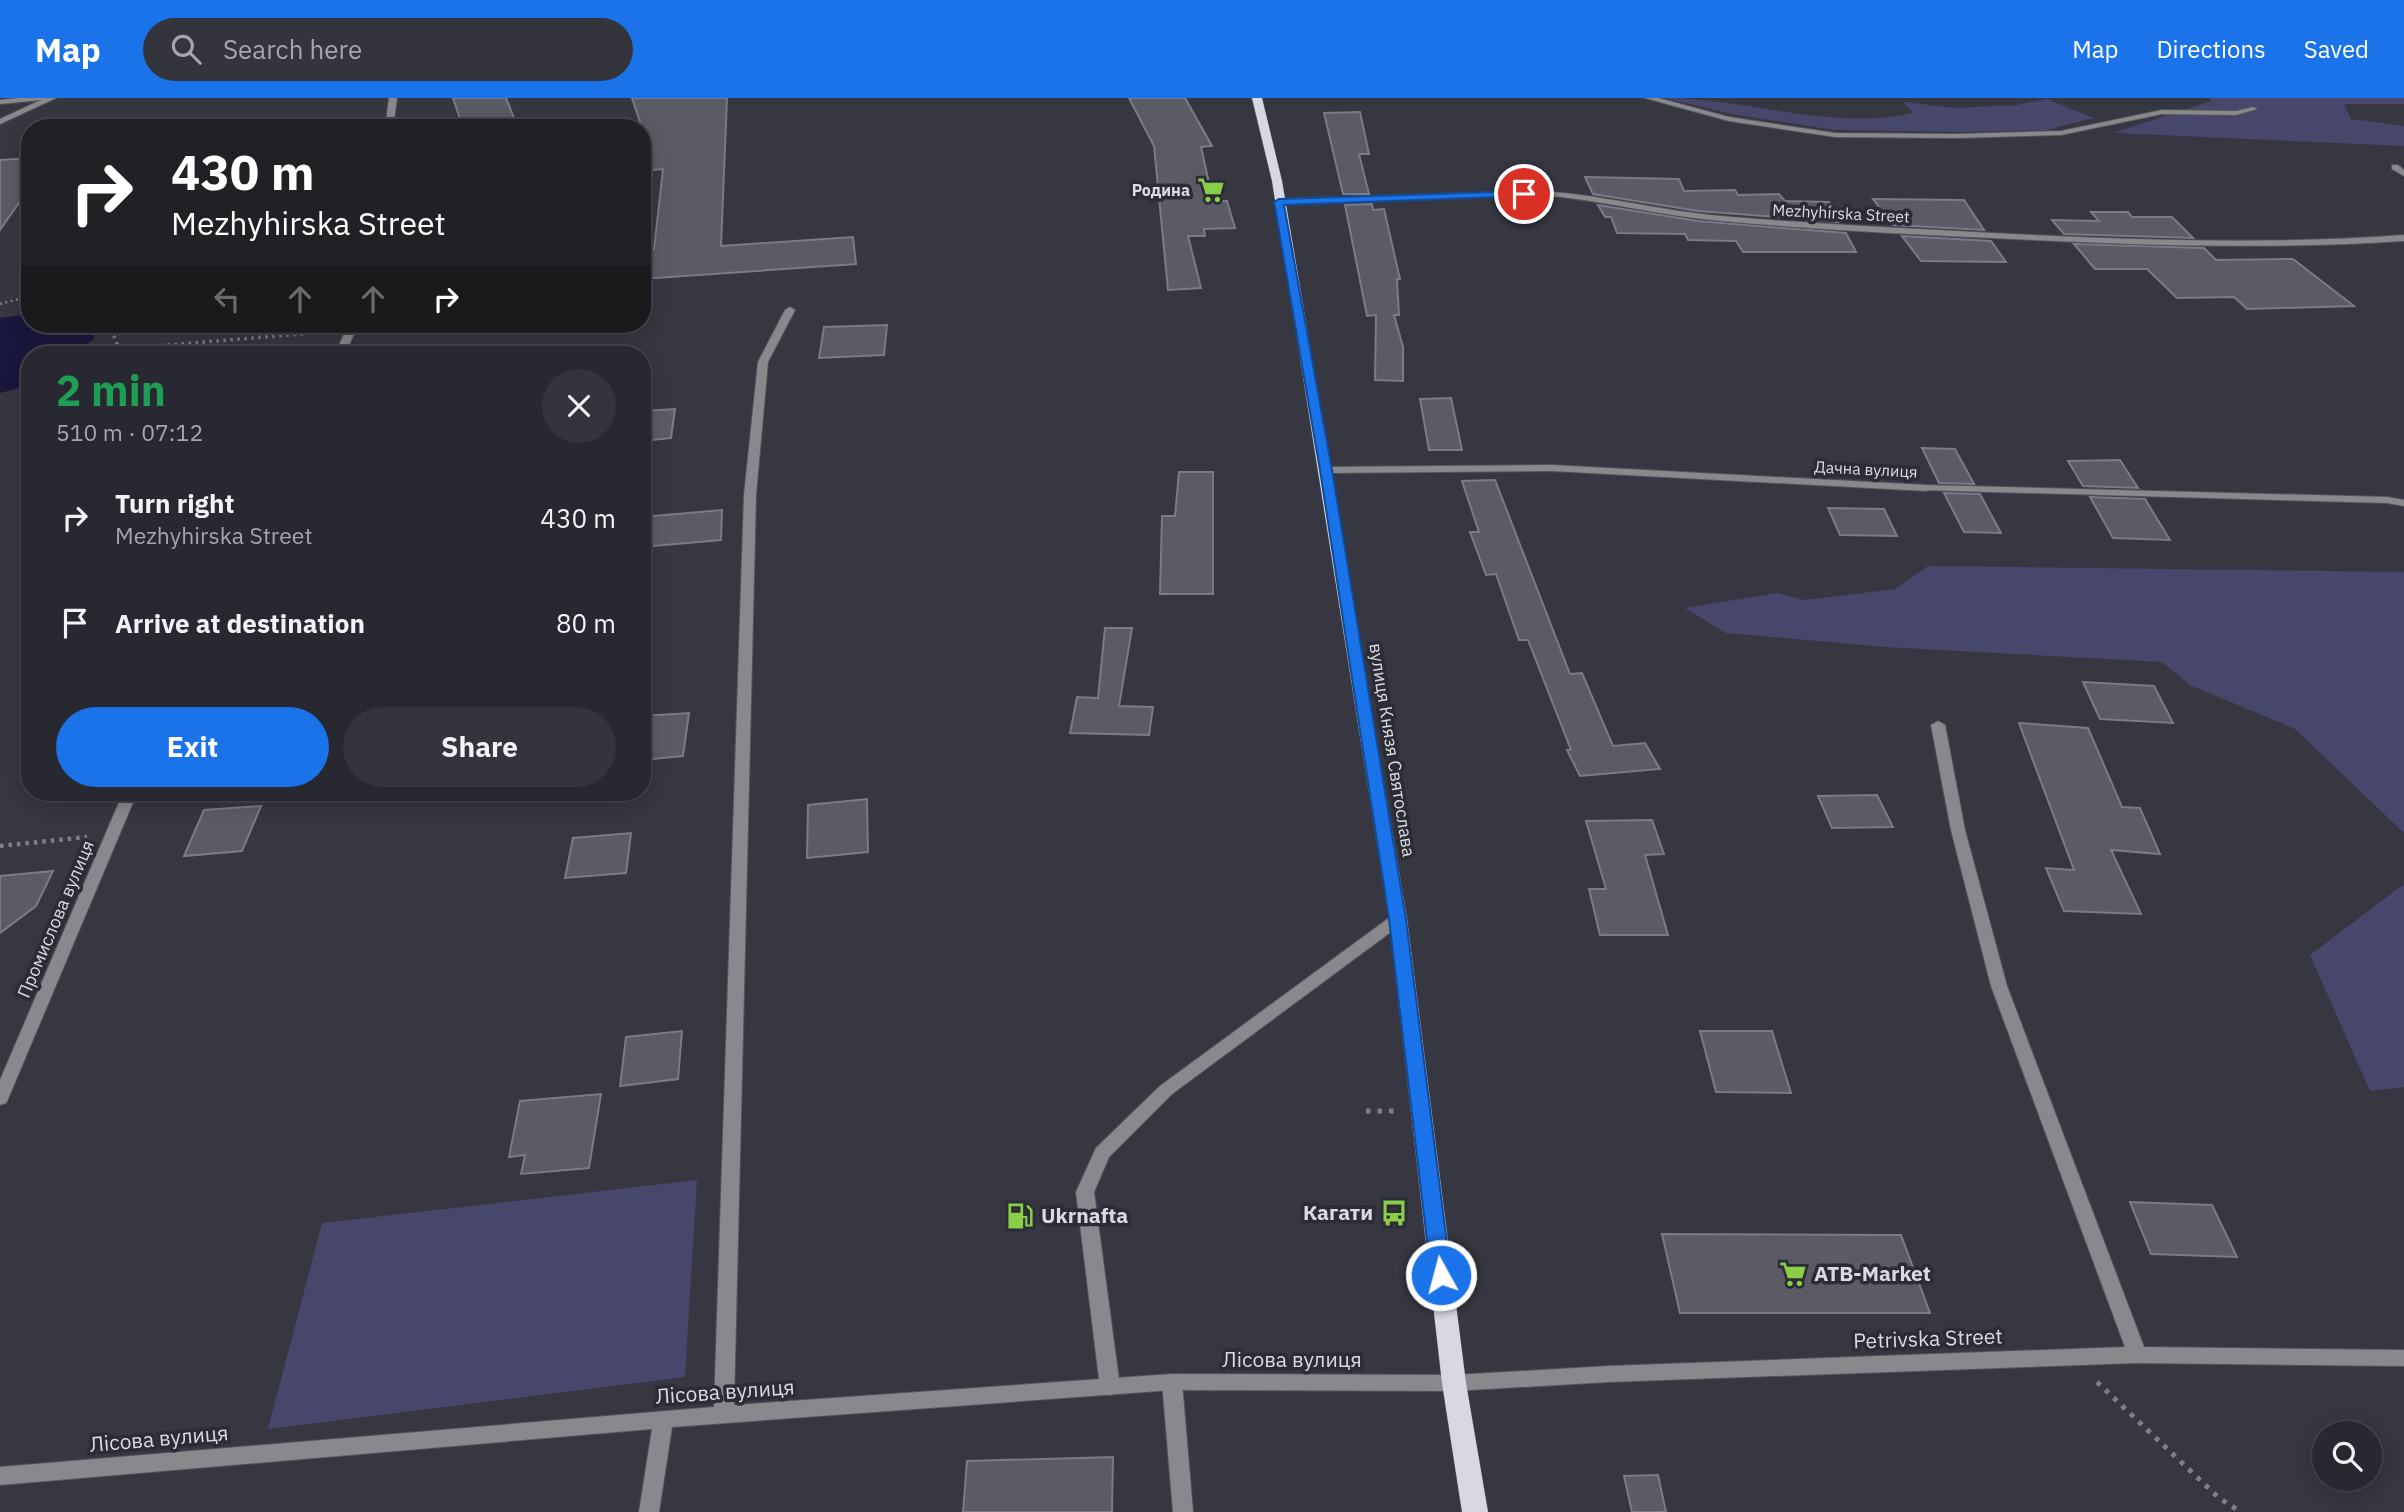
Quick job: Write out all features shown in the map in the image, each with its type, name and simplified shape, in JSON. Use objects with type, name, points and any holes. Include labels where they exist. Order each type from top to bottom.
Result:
[{"type":"main road","name":"вулиця Князя Святослава","points":[[1256,98],[1277,181],[1398,919],[1454,1383],[1475,1512]]},
{"type":"street","points":[[0,102],[42,98]]},
{"type":"street","points":[[0,122],[52,98]]},
{"type":"street","points":[[390,119],[393,98]]},
{"type":"street","points":[[1649,98],[1729,119],[1835,135],[2061,134],[2162,111],[2225,113],[2253,109]]},
{"type":"street","points":[[2395,167],[2404,174]]},
{"type":"street","name":"Mezhyhirska Street","points":[[1279,202],[1538,193],[1573,195],[1680,215],[1803,226],[2117,242],[2329,243],[2404,238]]},
{"type":"street","points":[[724,1415],[750,495],[762,362],[790,310]]},
{"type":"street","name":"Дачна вулиця","points":[[1326,470],[1552,468],[1926,488],[2387,500],[2404,503]]},
{"type":"street","points":[[1938,725],[1958,830],[1998,986],[2137,1355]]},
{"type":"street","name":"Промислова вулиця","points":[[0,1099],[127,801]]},
{"type":"street","points":[[1110,1387],[1085,1192],[1102,1153],[1166,1090],[1398,919]]},
{"type":"street","name":"Petrivska Street","points":[[1454,1383],[1609,1374],[2137,1355],[2404,1359]]},
{"type":"street","points":[[1172,1382],[1183,1512]]},
{"type":"street","name":"Лісова вулиця","points":[[0,1476],[663,1419],[1172,1382],[1454,1383]]},
{"type":"street","points":[[649,1512],[663,1419]]},
{"type":"path","points":[[0,304],[21,298]]},
{"type":"path","points":[[151,346],[288,333]]},
{"type":"path","points":[[0,846],[113,835]]},
{"type":"path","points":[[2071,1357],[2219,1498],[2241,1512]]},
{"type":"shaded area","points":[[1664,98],[1695,99],[1851,118],[1882,118],[1913,113],[1904,102],[1955,108],[2017,105],[2047,99],[2094,118],[2047,130],[1834,130],[1732,114]]},
{"type":"shaded area","points":[[2209,98],[2404,98],[2404,104],[2344,104],[2351,119],[2404,126],[2404,146],[2113,133],[2211,101]]},
{"type":"shaded area","points":[[21,315],[21,333],[94,333],[94,339],[83,346],[21,346],[21,387],[0,393],[0,318]]},
{"type":"shaded area","points":[[1928,566],[2404,572],[2404,833],[2295,729],[2190,685],[2162,662],[1885,647],[1726,633],[1685,608],[1777,593],[1805,600],[1895,589]]},
{"type":"shaded area","points":[[2404,884],[2404,1087],[2370,1091],[2310,955]]},
{"type":"shaded area","points":[[697,1180],[685,1377],[268,1429],[322,1223]]},
{"type":"building","points":[[453,98],[506,98],[514,119],[460,119]]},
{"type":"building","points":[[632,98],[727,98],[721,246],[853,237],[856,264],[651,278],[651,249],[654,249],[663,169],[651,170],[651,119],[639,119]]},
{"type":"building","points":[[1129,98],[1185,98],[1212,146],[1201,147],[1213,201],[1227,201],[1235,228],[1204,229],[1205,236],[1188,236],[1201,288],[1168,290],[1154,146]]},
{"type":"building","points":[[1360,112],[1369,154],[1359,154],[1369,194],[1343,194],[1324,113]]},
{"type":"building","points":[[21,159],[21,200],[0,230],[0,160]]},
{"type":"building","points":[[1585,177],[1679,179],[1684,191],[1735,190],[1738,195],[1779,194],[1785,201],[1829,202],[1840,222],[1698,211],[1593,194]]},
{"type":"building","points":[[1873,199],[1964,200],[1984,230],[1893,225]]},
{"type":"building","points":[[1372,204],[1373,210],[1384,209],[1400,279],[1397,279],[1399,315],[1394,315],[1403,347],[1403,381],[1375,380],[1376,315],[1367,316],[1345,205]]},
{"type":"building","points":[[1598,205],[1698,221],[1846,233],[1856,252],[1743,252],[1736,241],[1688,240],[1685,234],[1617,233],[1611,217],[1605,217]]},
{"type":"building","points":[[2091,212],[2128,212],[2132,217],[2172,217],[2193,238],[2064,234],[2052,220],[2099,221]]},
{"type":"building","points":[[1902,236],[1991,241],[2006,262],[1921,261]]},
{"type":"building","points":[[2074,244],[2204,248],[2216,260],[2293,259],[2354,306],[2247,309],[2234,297],[2177,298],[2147,269],[2095,269]]},
{"type":"building","points":[[887,325],[884,355],[819,358],[824,327]]},
{"type":"building","points":[[1451,398],[1462,450],[1429,450],[1420,399]]},
{"type":"building","points":[[675,409],[671,438],[651,440],[651,410]]},
{"type":"building","points":[[1922,448],[1955,449],[1974,484],[1939,483]]},
{"type":"building","points":[[2120,460],[2138,488],[2083,486],[2068,461]]},
{"type":"building","points":[[1179,472],[1213,472],[1213,594],[1160,594],[1162,516],[1175,516]]},
{"type":"building","points":[[1495,480],[1570,674],[1582,673],[1613,746],[1645,743],[1660,769],[1580,776],[1567,750],[1571,750],[1528,640],[1519,640],[1496,574],[1486,575],[1470,532],[1479,532],[1462,481]]},
{"type":"building","points":[[1944,493],[1980,494],[2001,533],[1964,532]]},
{"type":"building","points":[[2090,497],[2145,499],[2170,540],[2113,538]]},
{"type":"building","points":[[1828,508],[1884,509],[1897,536],[1840,535]]},
{"type":"building","points":[[722,510],[721,540],[651,546],[651,516]]},
{"type":"building","points":[[1105,628],[1132,628],[1119,706],[1153,707],[1149,735],[1070,733],[1077,697],[1098,698]]},
{"type":"building","points":[[2083,682],[2154,686],[2173,723],[2100,719]]},
{"type":"building","points":[[689,713],[683,756],[651,759],[651,715]]},
{"type":"building","points":[[2019,723],[2088,728],[2122,807],[2140,808],[2160,854],[2111,850],[2141,914],[2064,911],[2046,868],[2074,870]]},
{"type":"building","points":[[1877,795],[1893,827],[1832,828],[1818,796]]},
{"type":"building","points":[[867,799],[868,852],[807,858],[808,805]]},
{"type":"building","points":[[261,806],[242,851],[184,856],[204,810]]},
{"type":"building","points":[[1652,820],[1664,854],[1645,855],[1668,935],[1600,935],[1589,889],[1606,889],[1586,821]]},
{"type":"building","points":[[631,833],[626,873],[565,878],[573,838]]},
{"type":"building","points":[[53,871],[36,906],[0,933],[0,876]]},
{"type":"building","points":[[682,1031],[678,1079],[620,1086],[626,1037]]},
{"type":"building","points":[[1700,1031],[1772,1031],[1791,1093],[1716,1092]]},
{"type":"building","points":[[601,1094],[589,1168],[521,1174],[525,1155],[509,1157],[520,1101]]},
{"type":"building","points":[[2130,1202],[2212,1205],[2237,1257],[2151,1254]]},
{"type":"building","name":"ATB-Market","points":[[1662,1234],[1901,1235],[1930,1313],[1680,1313]]},
{"type":"building","points":[[1113,1457],[1112,1512],[963,1512],[967,1461]]},
{"type":"building","points":[[1658,1475],[1666,1512],[1632,1512],[1624,1476]]},
{"type":"place","name":"Родина","points":[[1211,190]]},
{"type":"place","name":"Кагати","points":[[1394,1213]]},
{"type":"place","name":"Ukrnafta","points":[[1020,1216]]},
{"type":"place","name":"ATB-Market","points":[[1793,1274]]},
{"type":"route","points":[[1441,1275],[1398,919],[1326,470],[1279,202],[1524,194]]}]
